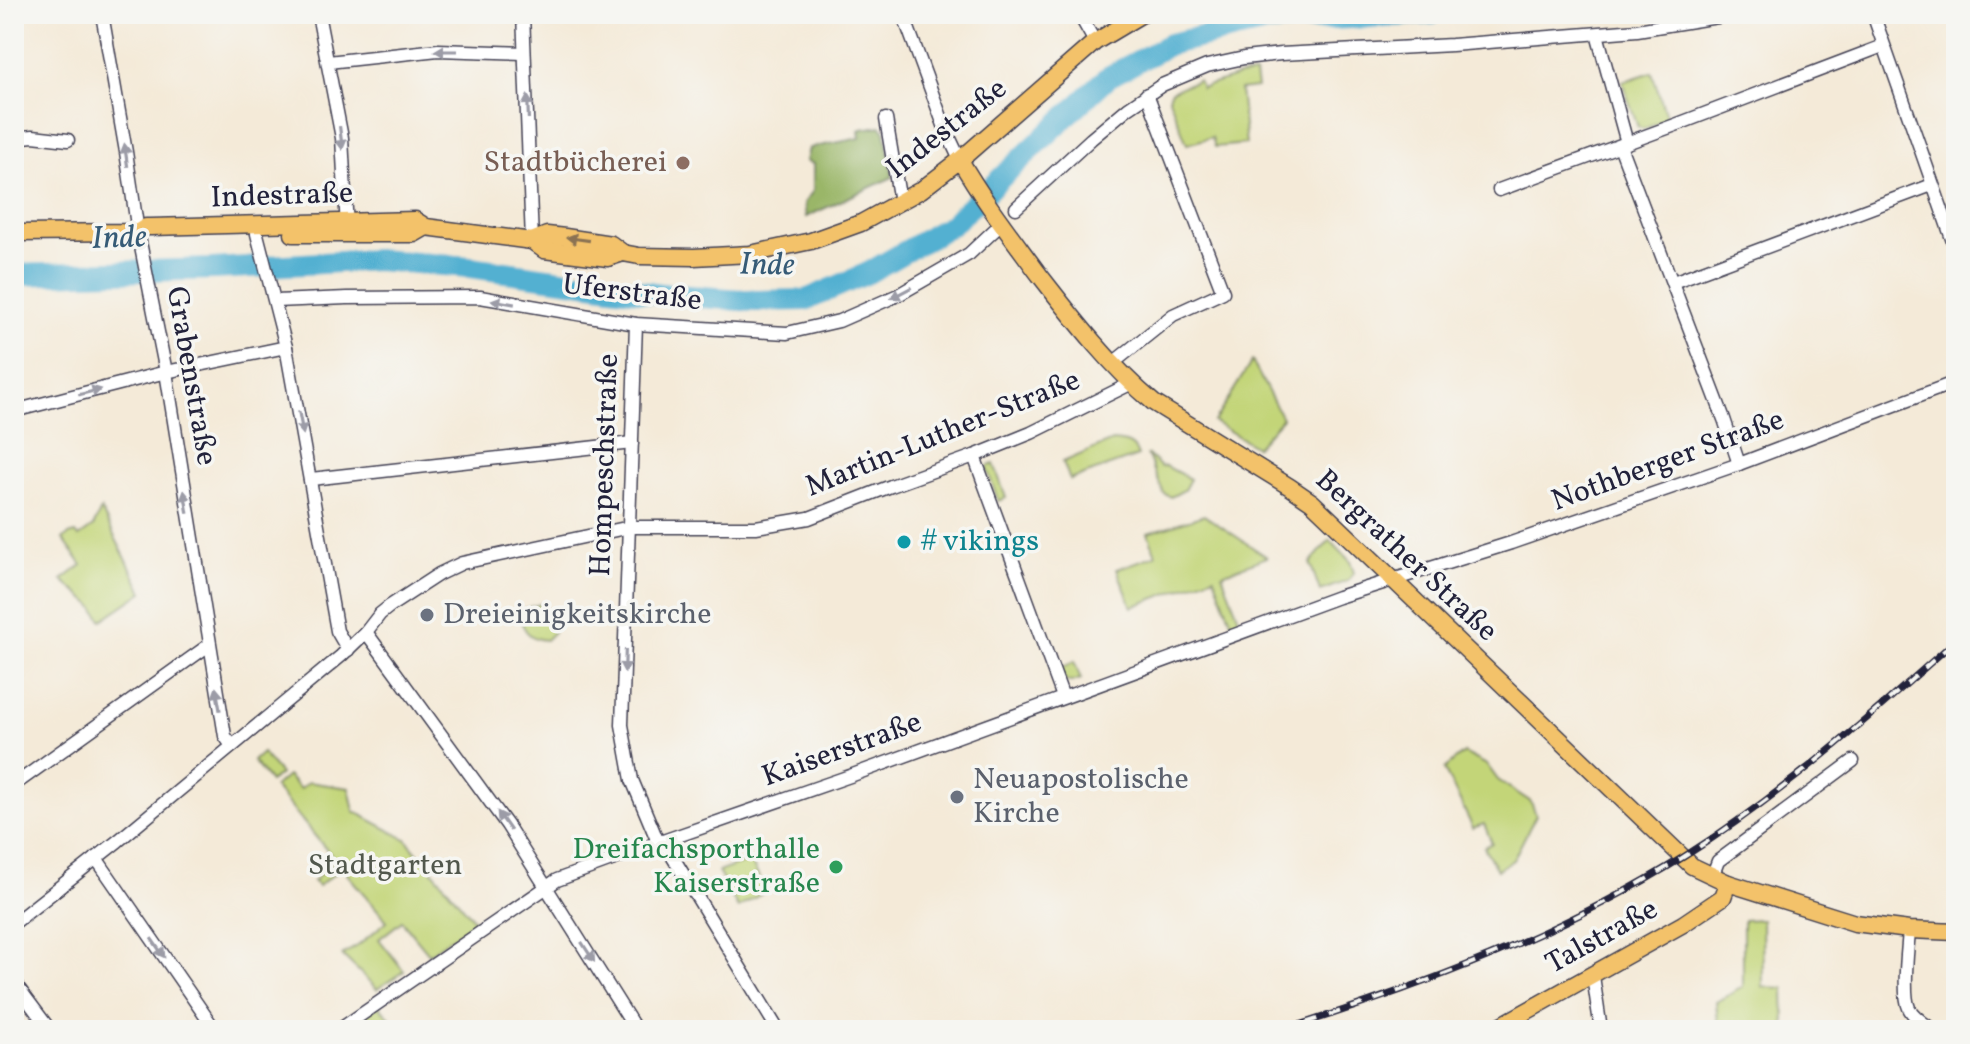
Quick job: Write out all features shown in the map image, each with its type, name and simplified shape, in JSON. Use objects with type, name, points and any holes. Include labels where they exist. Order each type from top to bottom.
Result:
[{"type":"main road","name":"Indestraße","points":[[14,233],[138,232],[152,238],[184,238],[258,235],[415,220],[426,227],[532,241],[544,250],[608,258],[623,253],[694,257],[750,254],[798,245],[861,223],[921,190],[960,160],[1095,42],[1142,14]]},
{"type":"main road","name":"Bergrather Straße","points":[[960,160],[997,218],[1063,305],[1132,383],[1154,403],[1306,497],[1692,866],[1720,880],[1855,923],[1956,932]]},
{"type":"main road","name":"Talstraße","points":[[1493,1030],[1593,976],[1717,902],[1723,897],[1720,880]]},
{"type":"street","name":"Grabenstraße","points":[[102,14],[138,232],[166,372],[225,736],[232,746]]},
{"type":"street","points":[[318,14],[342,138],[347,227]]},
{"type":"street","points":[[523,14],[532,241]]},
{"type":"street","points":[[903,14],[960,160]]},
{"type":"street","points":[[1079,14],[1095,42]]},
{"type":"street","points":[[1016,208],[1091,139],[1147,94],[1207,66],[1281,54],[1597,34],[1736,14]]},
{"type":"street","points":[[1873,14],[1956,250]]},
{"type":"street","points":[[1597,34],[1623,144],[1739,464]]},
{"type":"street","points":[[1499,190],[1883,46]]},
{"type":"street","points":[[328,62],[438,50],[524,53]]},
{"type":"street","points":[[1113,363],[1173,315],[1223,292],[1147,94]]},
{"type":"street","points":[[886,119],[900,202]]},
{"type":"street","points":[[14,138],[33,136],[68,140]]},
{"type":"street","points":[[1673,282],[1932,185]]},
{"type":"street","name":"Uferstraße","points":[[276,301],[480,297],[636,324],[787,333],[839,321],[898,295],[969,254],[997,218]]},
{"type":"street","points":[[258,235],[286,347],[337,631],[348,650]]},
{"type":"street","name":"Hompeschstraße","points":[[636,324],[622,725],[632,780],[660,842],[778,1030]]},
{"type":"street","points":[[14,411],[166,372],[286,347]]},
{"type":"street","name":"Nothberger Straße","points":[[1393,579],[1524,539],[1739,464],[1956,382]]},
{"type":"street","name":"Martin-Luther-Straße","points":[[14,923],[348,650],[380,614],[439,574],[462,563],[630,527],[756,527],[809,518],[1031,433],[1132,383]]},
{"type":"street","points":[[311,479],[632,443]]},
{"type":"street","points":[[974,456],[1063,697]]},
{"type":"street","name":"Kaiserstraße","points":[[339,1030],[557,880],[1393,579]]},
{"type":"street","points":[[366,632],[507,825],[636,1030]]},
{"type":"street","points":[[14,785],[209,645]]},
{"type":"street","points":[[1720,880],[1718,861],[1853,761]]},
{"type":"street","points":[[96,858],[215,1030]]},
{"type":"street","points":[[1909,930],[1906,995],[1909,1007],[1933,1030]]},
{"type":"street","points":[[1593,976],[1601,1030]]},
{"type":"street","points":[[14,982],[50,1030]]},
{"type":"green space","points":[[1652,72],[1667,119],[1644,129],[1638,127],[1622,82]]},
{"type":"green space","points":[[1255,74],[1257,88],[1240,90],[1246,144],[1215,147],[1212,137],[1187,144],[1169,98],[1171,91],[1198,80],[1201,88]]},
{"type":"green space","points":[[881,126],[885,131],[893,177],[806,217],[804,203],[813,191],[813,164],[806,161],[809,148],[860,138],[859,130]]},
{"type":"green space","points":[[1252,361],[1282,418],[1256,447],[1214,422]]},
{"type":"green space","points":[[1112,441],[1128,444],[1138,456],[1070,480],[1063,462]]},
{"type":"green space","points":[[1147,454],[1161,467],[1166,466],[1190,479],[1184,490],[1171,497],[1164,494]]},
{"type":"green space","points":[[994,464],[1006,498],[998,501],[987,469]]},
{"type":"green space","points":[[101,510],[143,592],[102,620],[92,605],[62,580],[82,565],[63,539],[76,533],[79,537],[93,527]]},
{"type":"green space","points":[[1204,515],[1267,557],[1222,574],[1240,621],[1232,624],[1214,576],[1132,607],[1117,569],[1156,555],[1148,533]]},
{"type":"green space","points":[[1330,540],[1350,561],[1354,573],[1348,581],[1320,591],[1310,563]]},
{"type":"green space","points":[[544,603],[554,632],[546,640],[530,635],[517,611]]},
{"type":"green space","points":[[1074,662],[1081,679],[1066,681],[1059,669]]},
{"type":"green space","points":[[262,753],[280,774],[270,782],[253,761]]},
{"type":"green space","points":[[1464,753],[1487,765],[1498,780],[1531,802],[1536,815],[1513,860],[1497,870],[1484,847],[1492,843],[1484,824],[1473,828],[1444,769]]},
{"type":"green space","name":"Stadtgarten","points":[[287,776],[300,789],[308,782],[349,788],[354,811],[406,839],[475,921],[429,954],[402,921],[379,939],[404,971],[377,989],[342,955],[387,921],[342,868],[318,886],[313,881],[336,861],[274,787]]},
{"type":"green space","points":[[750,860],[766,891],[738,908],[718,872]]},
{"type":"green space","points":[[1762,919],[1763,987],[1784,988],[1785,1030],[1719,1030],[1716,1002],[1743,987],[1743,920]]},
{"type":"green space","points":[[377,1003],[400,1030],[373,1030],[362,1014]]},
{"type":"waterway","name":"Inde","points":[[14,275],[376,260],[470,267],[661,294],[755,301],[806,300],[868,273],[951,225],[1108,77],[1170,44],[1266,22],[1432,14]]},
{"type":"railway","points":[[1283,1030],[1490,956],[1638,884],[1721,832],[1791,781],[1956,640]]},
{"type":"place","name":"Stadtbücherei","points":[[683,163]]},
{"type":"place","name":"# vikings","points":[[904,542]]},
{"type":"place","name":"Dreieinigkeitskirche","points":[[427,615]]},
{"type":"place","name":"Neuapostolische Kirche","points":[[957,797]]},
{"type":"place","name":"Dreifachsporthalle Kaiserstraße","points":[[836,867]]}]
